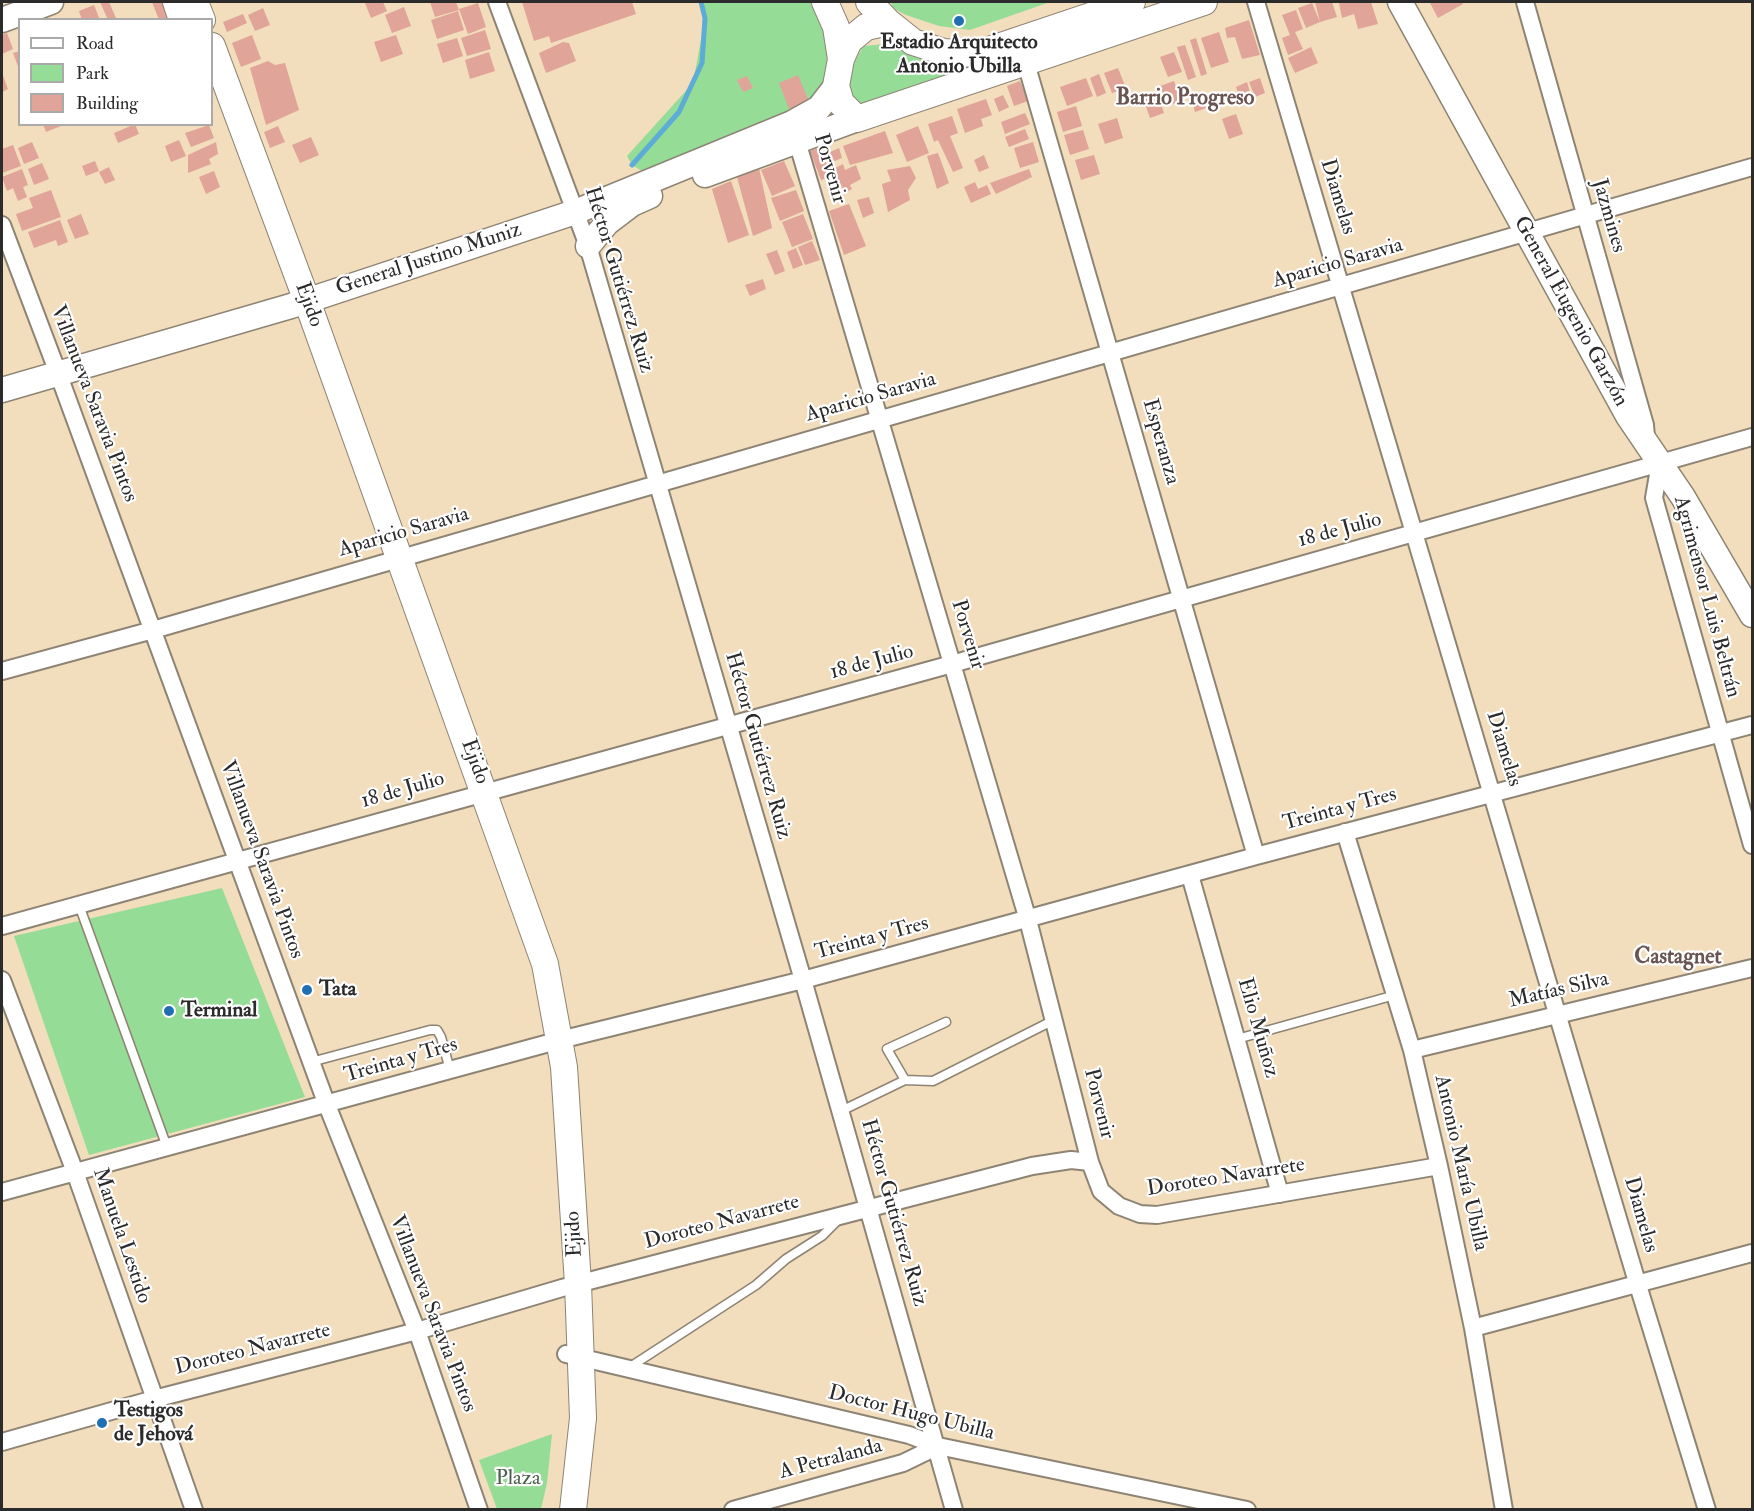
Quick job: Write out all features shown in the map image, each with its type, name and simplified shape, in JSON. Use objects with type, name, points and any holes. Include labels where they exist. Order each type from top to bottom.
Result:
[{"type":"main road","points":[[176,2],[181,18]]},
{"type":"main road","points":[[195,2],[200,18]]},
{"type":"main road","points":[[825,2],[836,27],[841,59]]},
{"type":"main road","points":[[869,2],[888,22],[913,42],[944,52],[977,54],[1022,52],[1204,2]]},
{"type":"main road","points":[[888,22],[866,27],[849,41],[841,59],[836,86],[841,103],[857,119],[1022,52],[1132,2]]},
{"type":"main road","name":"Ejido","points":[[213,49],[299,303],[477,793],[532,966],[553,1042],[574,1356],[582,1440],[573,1509]]},
{"type":"main road","name":"Ejido","points":[[213,99],[299,303]]},
{"type":"main road","name":"Ejido","points":[[555,1509],[563,1472],[574,1356]]},
{"type":"street","points":[[2,20],[51,2]]},
{"type":"street","name":"Héctor Gutiérrez Ruiz","points":[[497,2],[588,246],[803,980],[867,1209],[938,1446],[954,1509]]},
{"type":"street","name":"Diamelas","points":[[1256,2],[1416,533],[1557,1015],[1707,1509]]},
{"type":"street","name":"General Eugenio Garzón","points":[[1400,2],[1628,416],[1660,463],[1752,615]]},
{"type":"street","name":"Jazmines","points":[[1526,2],[1584,215],[1645,425],[1646,442]]},
{"type":"street","name":"Esperanza","points":[[1022,52],[1256,856]]},
{"type":"street","name":"General Justino Muniz","points":[[588,246],[607,223],[632,204],[794,133],[819,108],[836,86]]},
{"type":"street","name":"General Justino Muniz","points":[[2,390],[299,303],[575,212],[794,133],[857,119]]},
{"type":"street","name":"Porvenir","points":[[794,133],[1028,920],[1090,1162]]},
{"type":"street","name":"Aparicio Saravia","points":[[2,671],[153,630],[1752,167]]},
{"type":"street","name":"Villanueva Saravia Pintos","points":[[2,225],[327,1105],[417,1331],[479,1509]]},
{"type":"street","name":"18 de Julio","points":[[2,926],[238,862],[477,793],[952,664],[1752,436]]},
{"type":"street","name":"Agrimensor Luis Beltrán","points":[[1660,463],[1654,498],[1752,845]]},
{"type":"street","name":"Treinta y Tres","points":[[2,1192],[553,1042],[803,980],[1492,792],[1752,725]]},
{"type":"street","name":"Antonio María Ubilla","points":[[1345,832],[1412,1050],[1473,1328],[1504,1509]]},
{"type":"street","name":"Elio Muñoz","points":[[1190,875],[1280,1194]]},
{"type":"street","name":"Matías Silva","points":[[1412,1050],[1752,968]]},
{"type":"street","name":"Manuela Lestido","points":[[2,980],[75,1172],[194,1509]]},
{"type":"street","name":"Doroteo Navarrete","points":[[2,1442],[154,1399],[417,1331],[570,1286],[1032,1166],[1071,1160],[1090,1162],[1101,1191],[1119,1206],[1140,1214],[1157,1215],[1439,1166]]},
{"type":"street","points":[[1473,1328],[1637,1282],[1752,1253]]},
{"type":"street","name":"Doctor Hugo Ubilla","points":[[574,1356],[909,1435],[938,1446],[1247,1509]]},
{"type":"street","name":"A Petralanda","points":[[733,1509],[903,1463],[938,1446]]},
{"type":"lane","points":[[79,905],[167,1147]]},
{"type":"lane","points":[[1237,1039],[1395,996]]},
{"type":"lane","points":[[841,1112],[905,1080],[933,1081],[1054,1020]]},
{"type":"lane","points":[[905,1080],[886,1049],[946,1022]]},
{"type":"lane","points":[[311,1062],[437,1030],[451,1071]]},
{"type":"lane","points":[[627,1369],[756,1285],[786,1259],[822,1236],[844,1215]]},
{"type":"green space","points":[[701,2],[813,2],[824,23],[830,70],[810,102],[642,171],[632,165],[627,156],[693,83],[705,18]]},
{"type":"green space","name":"Estadio Arquitecto Antonio Ubilla","points":[[891,2],[1050,2],[970,30],[939,26],[906,15],[893,8]]},
{"type":"green space","points":[[886,44],[933,65],[994,65],[861,108],[848,88],[853,66],[863,46]]},
{"type":"green space","points":[[222,888],[305,1097],[89,1155],[14,936]]},
{"type":"green space","name":"Plaza","points":[[552,1434],[547,1483],[541,1509],[497,1509],[479,1460]]},
{"type":"building","points":[[100,2],[109,2],[116,18],[107,18]]},
{"type":"building","points":[[152,2],[162,2],[168,18],[158,18]]},
{"type":"building","points":[[383,2],[387,11],[371,18],[365,3]]},
{"type":"building","points":[[430,2],[456,2],[459,10],[435,17]]},
{"type":"building","points":[[522,2],[632,2],[636,14],[551,43],[549,36],[534,41]]},
{"type":"building","points":[[1315,2],[1332,2],[1337,17],[1320,22]]},
{"type":"building","points":[[1371,2],[1378,24],[1358,29],[1354,14],[1342,18],[1339,3]]},
{"type":"building","points":[[1462,2],[1463,4],[1438,18],[1430,3]]},
{"type":"building","points":[[478,3],[486,27],[468,34],[459,9]]},
{"type":"building","points":[[1312,3],[1320,22],[1306,28],[1298,8]]},
{"type":"building","points":[[94,5],[99,18],[81,18],[79,11]]},
{"type":"building","points":[[404,7],[411,26],[392,33],[385,15]]},
{"type":"building","points":[[263,8],[270,25],[255,31],[248,15]]},
{"type":"building","points":[[1296,10],[1303,29],[1295,32],[1303,49],[1288,55],[1282,38],[1290,35],[1282,15]]},
{"type":"building","points":[[458,11],[464,30],[437,39],[431,20]]},
{"type":"building","points":[[243,14],[247,23],[227,32],[223,22]]},
{"type":"building","points":[[1249,20],[1260,55],[1242,59],[1235,37],[1227,38],[1225,28]]},
{"type":"building","points":[[485,30],[491,49],[467,56],[461,38]]},
{"type":"building","points":[[1219,32],[1229,62],[1211,68],[1201,38]]},
{"type":"building","points":[[7,33],[13,49],[2,54],[2,35]]},
{"type":"building","points":[[252,35],[261,59],[241,67],[232,43]]},
{"type":"building","points":[[396,35],[403,54],[381,62],[374,42]]},
{"type":"building","points":[[457,38],[463,56],[443,63],[437,44]]},
{"type":"building","points":[[1196,38],[1207,74],[1201,76],[1190,40]]},
{"type":"building","points":[[563,42],[569,43],[576,61],[546,73],[539,53]]},
{"type":"building","points":[[1185,45],[1196,77],[1188,80],[1177,47]]},
{"type":"building","points":[[1311,47],[1318,63],[1295,73],[1288,58]]},
{"type":"building","points":[[18,52],[18,66],[13,53]]},
{"type":"building","points":[[489,52],[495,71],[470,79],[465,60]]},
{"type":"building","points":[[1174,52],[1182,72],[1168,77],[1160,57]]},
{"type":"building","points":[[268,61],[275,65],[285,63],[299,110],[266,125],[250,68]]},
{"type":"building","points":[[1118,68],[1126,88],[1112,93],[1104,73]]},
{"type":"building","points":[[2,73],[8,89],[2,92]]},
{"type":"building","points":[[1099,74],[1106,93],[1097,97],[1090,78]]},
{"type":"building","points":[[798,75],[809,101],[789,109],[779,83]]},
{"type":"building","points":[[747,76],[753,88],[743,92],[737,80]]},
{"type":"building","points":[[1086,78],[1093,96],[1067,106],[1060,87]]},
{"type":"building","points":[[1260,78],[1265,93],[1255,97],[1249,82]]},
{"type":"building","points":[[1020,81],[1028,101],[1014,106],[1007,86]]},
{"type":"building","points":[[1174,81],[1181,101],[1167,106],[1160,86]]},
{"type":"building","points":[[1247,82],[1252,99],[1242,105],[1236,87]]},
{"type":"building","points":[[1157,93],[1164,113],[1150,118],[1143,98]]},
{"type":"building","points":[[1003,95],[1009,107],[999,112],[994,99]]},
{"type":"building","points":[[1203,97],[1206,108],[1195,112],[1192,100]]},
{"type":"building","points":[[986,99],[992,115],[981,119],[983,126],[965,133],[957,109]]},
{"type":"building","points":[[1076,106],[1082,126],[1063,132],[1057,112]]},
{"type":"building","points":[[1025,113],[1030,124],[1005,134],[1001,122]]},
{"type":"building","points":[[1236,114],[1243,134],[1229,139],[1222,119]]},
{"type":"building","points":[[952,116],[958,133],[950,136],[963,168],[953,172],[938,140],[934,142],[928,124]]},
{"type":"building","points":[[1117,118],[1123,138],[1105,144],[1098,124]]},
{"type":"building","points":[[44,126],[61,126],[46,132]]},
{"type":"building","points":[[136,126],[139,134],[118,143],[114,133]]},
{"type":"building","points":[[209,126],[214,138],[191,147],[185,133]]},
{"type":"building","points":[[278,126],[285,142],[270,148],[264,132]]},
{"type":"building","points":[[918,126],[929,153],[907,162],[896,135]]},
{"type":"building","points":[[1025,129],[1029,139],[1009,147],[1005,137]]},
{"type":"building","points":[[1083,130],[1089,149],[1070,155],[1064,135]]},
{"type":"building","points":[[885,131],[893,153],[850,165],[843,146]]},
{"type":"building","points":[[311,137],[319,155],[300,163],[292,145]]},
{"type":"building","points":[[179,140],[186,156],[171,162],[165,146]]},
{"type":"building","points":[[32,142],[39,158],[24,164],[18,148]]},
{"type":"building","points":[[216,142],[218,154],[209,159],[211,164],[188,173],[188,155]]},
{"type":"building","points":[[1033,142],[1039,162],[1020,168],[1014,148]]},
{"type":"building","points":[[13,145],[21,166],[2,173],[2,149]]},
{"type":"building","points":[[821,147],[831,177],[821,180],[810,151]]},
{"type":"building","points":[[839,148],[842,158],[832,162],[828,153]]},
{"type":"building","points":[[938,153],[949,183],[937,189],[927,156]]},
{"type":"building","points":[[984,155],[989,168],[979,172],[974,160]]},
{"type":"building","points":[[1094,155],[1100,174],[1081,180],[1075,160]]},
{"type":"building","points":[[95,161],[99,171],[86,176],[82,166]]},
{"type":"building","points":[[784,161],[795,186],[772,196],[761,170]]},
{"type":"building","points":[[42,163],[49,179],[34,185],[28,169]]},
{"type":"building","points":[[843,164],[845,170],[856,165],[861,179],[850,185],[852,189],[845,193],[841,185],[835,187],[832,180],[838,177],[835,168]]},
{"type":"building","points":[[910,166],[916,178],[908,190],[910,200],[888,212],[882,184],[891,181],[887,170]]},
{"type":"building","points":[[109,167],[115,180],[105,184],[99,172]]},
{"type":"building","points":[[759,168],[772,228],[753,236],[737,177]]},
{"type":"building","points":[[22,169],[28,185],[23,187],[27,197],[18,201],[13,188],[7,191],[2,177]]},
{"type":"building","points":[[1029,169],[1032,177],[996,194],[990,183]]},
{"type":"building","points":[[214,171],[220,187],[206,194],[199,177]]},
{"type":"building","points":[[731,181],[749,235],[728,243],[712,189]]},
{"type":"building","points":[[975,182],[978,189],[987,185],[991,194],[971,203],[964,187]]},
{"type":"building","points":[[51,190],[61,217],[22,231],[16,214],[33,208],[29,198]]},
{"type":"building","points":[[796,190],[804,211],[780,221],[771,198]]},
{"type":"building","points":[[869,197],[874,213],[863,218],[857,200]]},
{"type":"building","points":[[849,204],[866,246],[844,255],[829,211]]},
{"type":"building","points":[[81,214],[89,234],[75,239],[67,220]]},
{"type":"building","points":[[803,214],[813,239],[792,247],[782,222]]},
{"type":"building","points":[[60,220],[68,242],[58,246],[56,240],[34,248],[28,232]]},
{"type":"building","points":[[812,241],[820,260],[805,265],[798,247]]},
{"type":"building","points":[[796,248],[803,265],[793,269],[787,252]]},
{"type":"building","points":[[777,250],[785,271],[775,275],[766,254]]},
{"type":"building","points":[[763,279],[766,289],[750,296],[745,285]]},
{"type":"waterway","points":[[632,165],[679,112],[702,63],[705,18],[701,2]]},
{"type":"place","name":"Estadio Arquitecto Antonio Ubilla","points":[[959,21]]},
{"type":"place","name":"Tata","points":[[307,990]]},
{"type":"place","name":"Terminal","points":[[169,1011]]},
{"type":"place","name":"Testigos de Jehová","points":[[102,1423]]},
{"type":"district","name":"Barrio Progreso","points":[[1185,99]]},
{"type":"district","name":"Castagnet","points":[[1678,958]]}]
